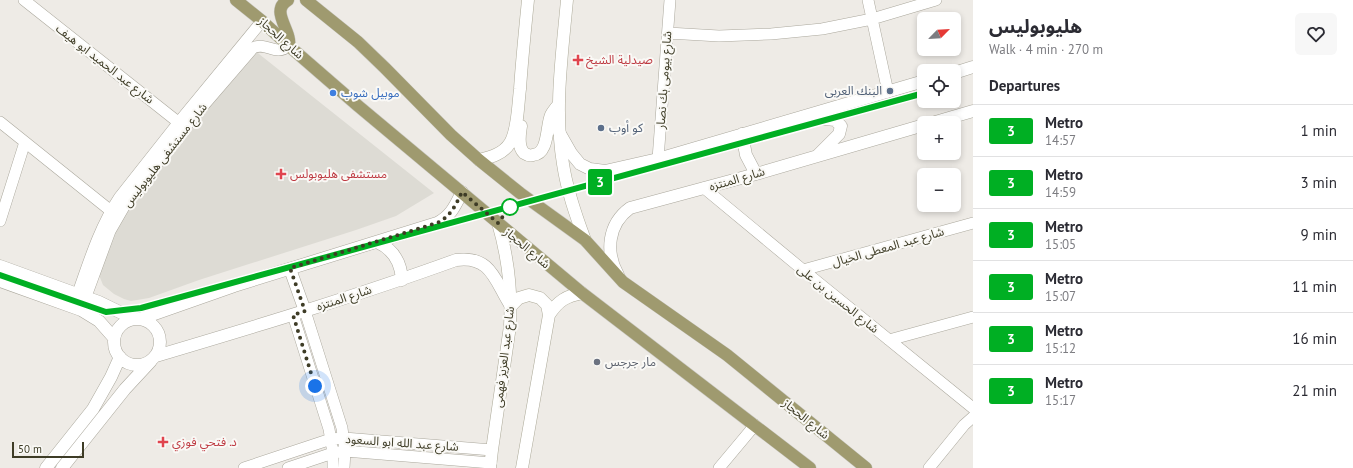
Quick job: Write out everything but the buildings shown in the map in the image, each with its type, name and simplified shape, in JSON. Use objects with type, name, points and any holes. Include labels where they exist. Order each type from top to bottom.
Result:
[{"type":"main road","name":"شارع الحجاز","points":[[236,0],[262,21],[288,46],[582,293],[810,468]]},
{"type":"main road","points":[[288,0],[282,6],[280,14],[289,37],[288,46]]},
{"type":"main road","name":"شارع الحجاز","points":[[306,0],[358,42],[450,135],[479,160],[520,193],[585,240],[623,282],[727,355],[866,468]]},
{"type":"street","name":"شارع عبد الحميد ابو هيف","points":[[24,0],[182,125]]},
{"type":"street","points":[[479,160],[500,154],[511,142],[514,134],[528,0]]},
{"type":"street","points":[[567,0],[558,86],[559,132],[563,165],[572,203],[585,240]]},
{"type":"street","name":"شارع بيومى بك نصار","points":[[658,159],[670,0]]},
{"type":"street","points":[[868,0],[888,92]]},
{"type":"street","points":[[668,33],[719,36],[770,34],[822,28],[872,19],[936,0]]},
{"type":"street","name":"شارع مستشفى هليوبوليس","points":[[81,296],[99,260],[117,218],[182,125],[262,21]]},
{"type":"street","name":"شارع مستشفى هليوبوليس","points":[[77,308],[98,236],[119,198],[182,125],[253,48],[262,45],[277,50],[288,46]]},
{"type":"street","points":[[961,71],[973,67]]},
{"type":"street","points":[[559,132],[576,160],[585,167],[605,171],[658,159],[917,83]]},
{"type":"street","points":[[518,107],[522,121],[520,143],[521,149],[530,156],[541,152],[544,147],[551,115],[558,105]]},
{"type":"street","points":[[956,116],[973,111]]},
{"type":"street","points":[[802,117],[835,120],[841,126],[839,134],[817,156]]},
{"type":"street","points":[[0,122],[111,211]]},
{"type":"street","name":"شارع المنتزه","points":[[623,282],[618,276],[612,262],[610,246],[611,238],[615,224],[624,213],[637,206],[756,174],[917,127]]},
{"type":"street","points":[[742,134],[746,155],[756,174]]},
{"type":"street","points":[[0,221],[26,142]]},
{"type":"street","name":"شارع الحسين بن على","points":[[704,188],[973,408]]},
{"type":"street","points":[[154,358],[141,365],[135,365],[129,364],[120,357],[114,345],[114,338],[121,325],[127,321],[137,319],[234,286],[445,220],[451,214],[462,192]]},
{"type":"street","name":"شارع عبد العزيز فهمى","points":[[491,466],[510,326],[511,306],[508,264],[498,223]]},
{"type":"street","name":"شارع عبد المعطى الخيال","points":[[803,270],[973,223]]},
{"type":"street","points":[[377,242],[396,256],[402,280]]},
{"type":"street","name":"شارع المنتزه","points":[[154,358],[402,280],[456,260],[475,260],[483,264],[490,270],[511,306]]},
{"type":"street","points":[[0,266],[113,308],[137,319],[150,322],[158,330],[160,340],[159,351],[125,389],[62,468]]},
{"type":"street","points":[[290,268],[342,428],[345,451],[344,468]]},
{"type":"street","points":[[0,281],[77,308],[99,321],[114,338]]},
{"type":"street","points":[[549,315],[562,299],[582,293]]},
{"type":"street","points":[[511,306],[519,298],[529,295],[540,298],[547,305],[549,315],[522,468]]},
{"type":"street","points":[[293,315],[331,439],[333,468]]},
{"type":"street","points":[[889,340],[973,317]]},
{"type":"street","points":[[46,468],[94,408],[120,357]]},
{"type":"street","points":[[930,468],[964,424],[973,417]]},
{"type":"street","points":[[719,468],[755,425]]},
{"type":"street","name":"شارع عبد الله ابو السعود","points":[[244,468],[331,439],[344,438],[492,450]]},
{"type":"street","name":"شارع عبد الله ابو السعود","points":[[288,468],[333,453],[345,451],[491,466]]},
{"type":"shaded area","name":"مستشفى هليوبولس","points":[[254,50],[434,193],[396,216],[199,280],[149,298],[131,301],[114,294],[103,285],[99,275],[99,267],[125,209]]},
{"type":"metro line","name":"3","points":[[0,275],[106,312],[141,308],[917,95]]},
{"type":"place","name":"صيدلية الشيخ","points":[[578,60]]},
{"type":"place","name":"البنك العربى","points":[[890,91]]},
{"type":"place","name":"موبيل شوب","points":[[333,93]]},
{"type":"place","name":"كو أوب","points":[[601,128]]},
{"type":"place","name":"مستشفى هليوبولس","points":[[281,174]]},
{"type":"place","name":"مار جرجس","points":[[597,362]]},
{"type":"place","name":"د. فتحي فوزي","points":[[163,442]]},
{"type":"route","points":[[315,386],[293,315],[305,311],[290,268],[445,220],[451,214],[462,192],[498,223],[510,207]]}]
